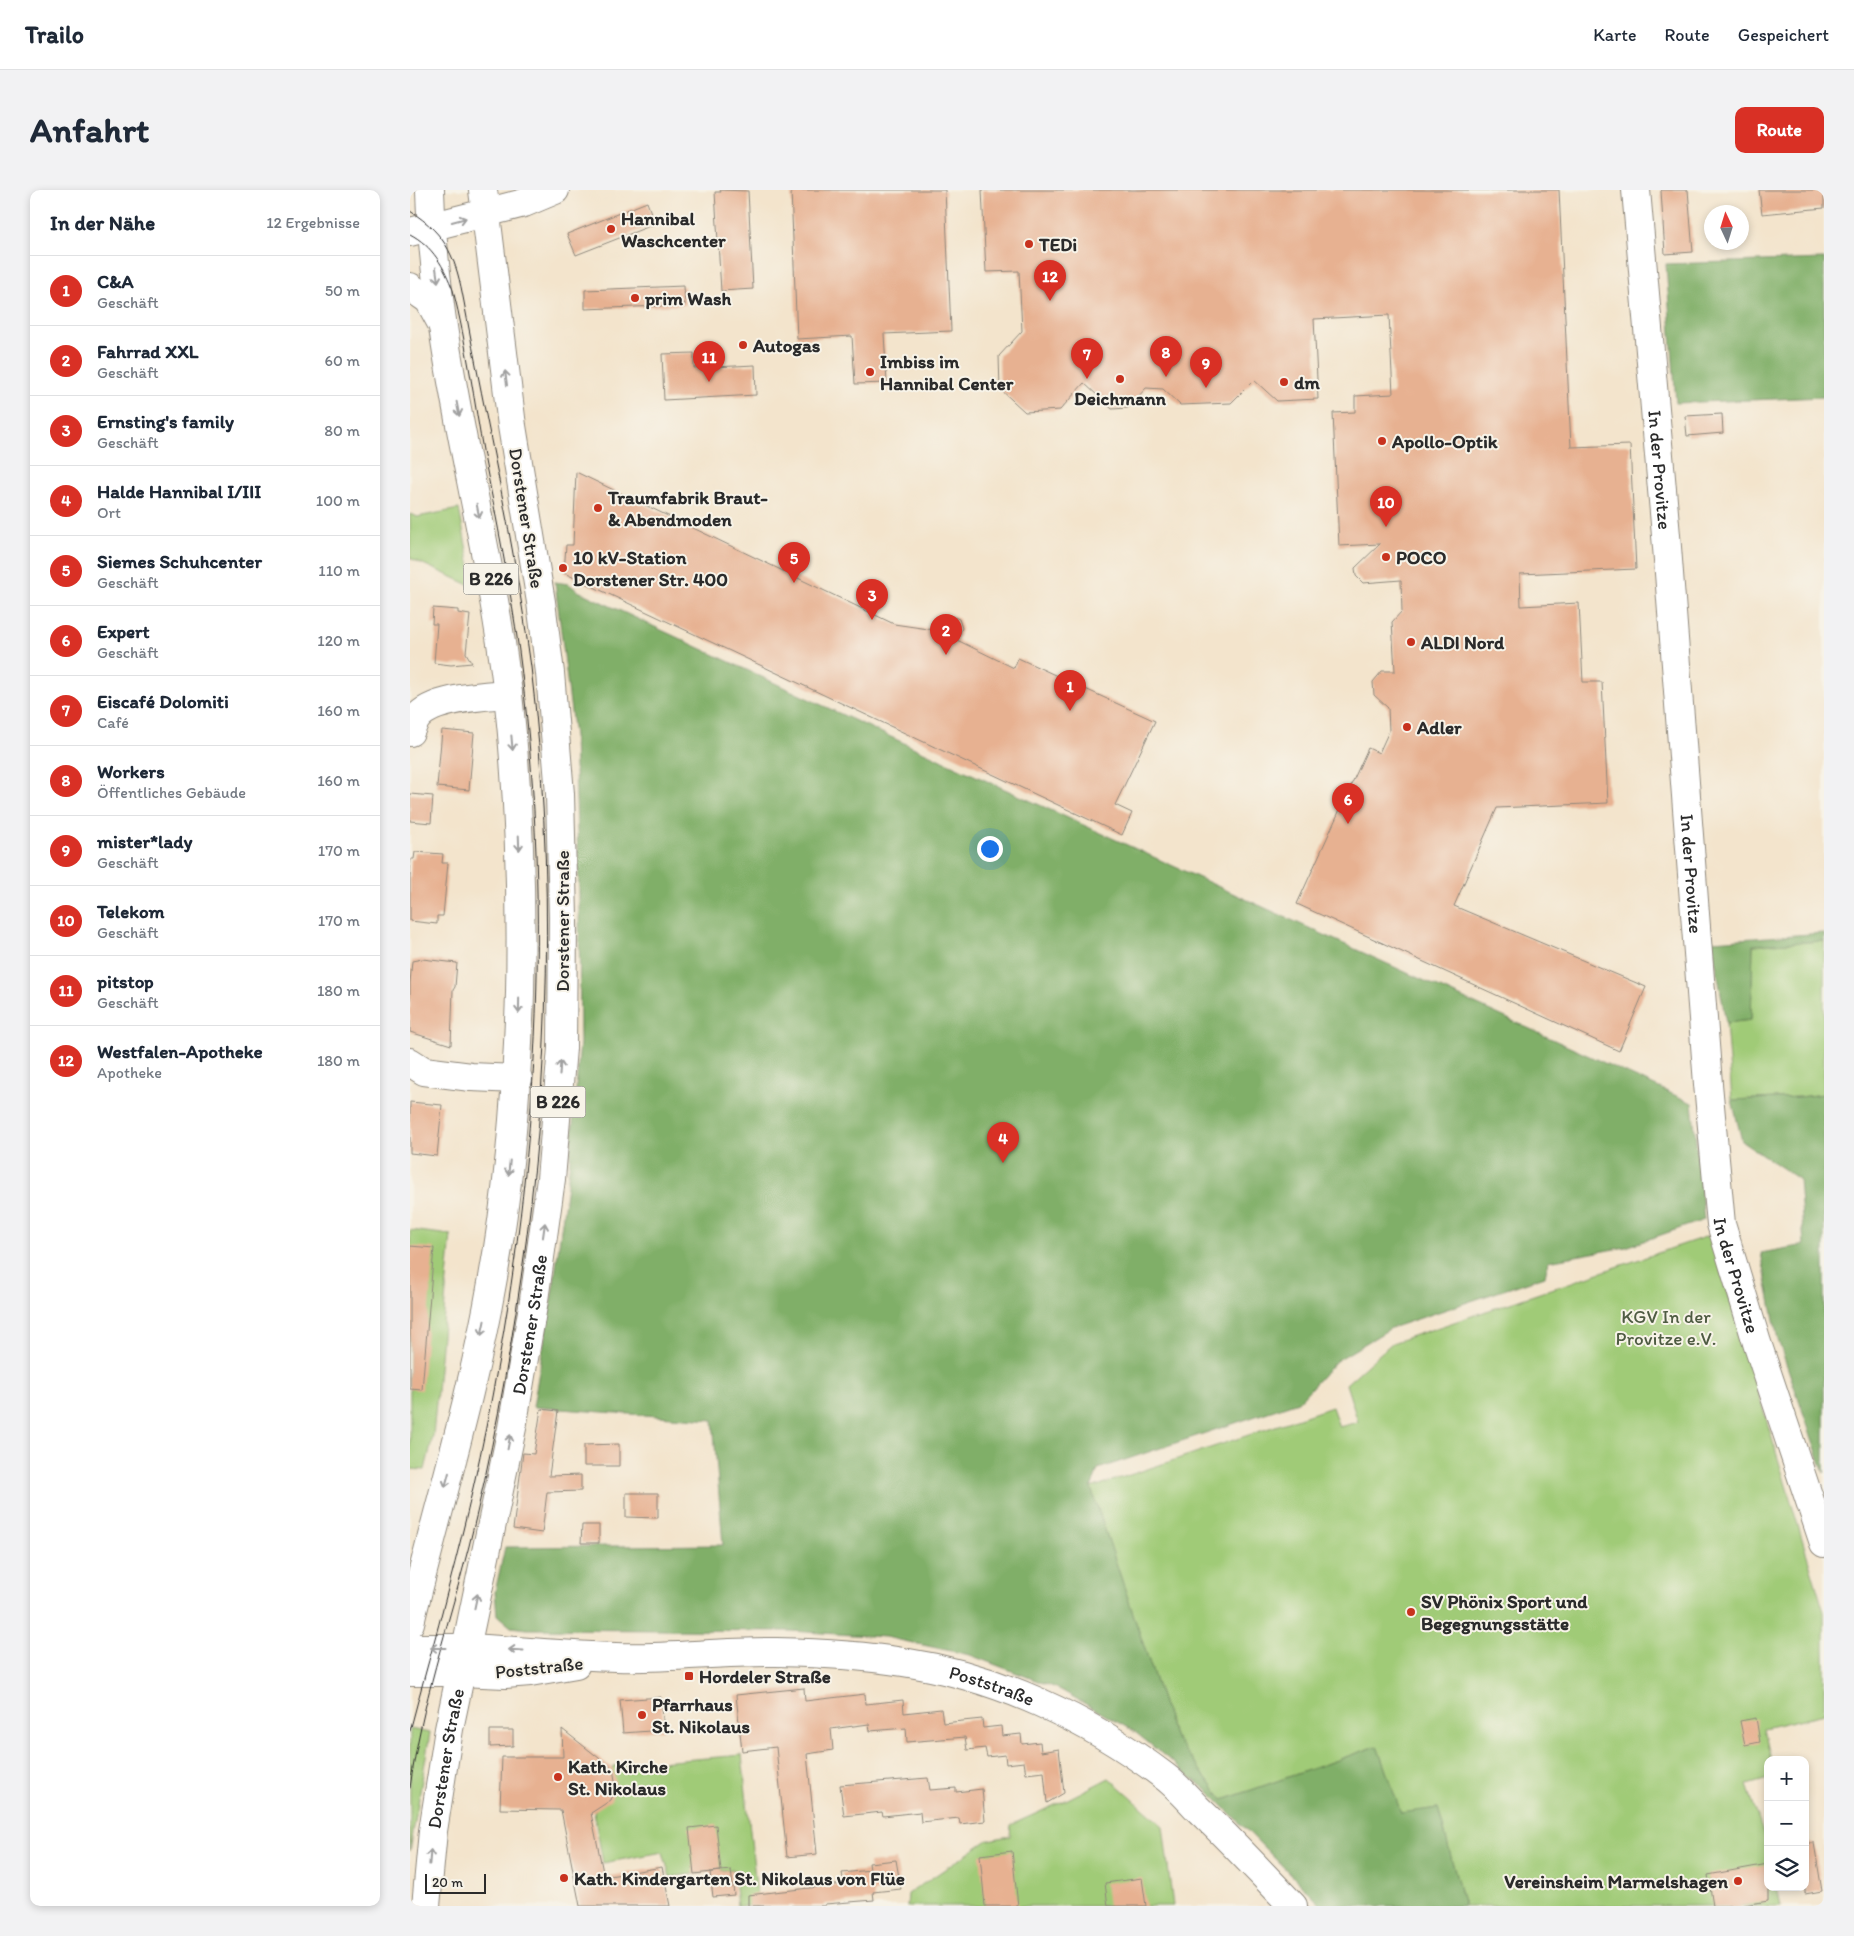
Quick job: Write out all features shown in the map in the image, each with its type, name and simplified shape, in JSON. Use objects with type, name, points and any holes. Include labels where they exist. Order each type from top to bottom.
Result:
[{"type":"main road","name":"B 226","points":[[410,1623],[415,1585],[459,1433],[484,1326],[506,1194],[518,1079],[521,927],[517,795],[508,694],[488,566],[444,327],[421,229],[430,190]]},
{"type":"main road","points":[[421,229],[484,201],[524,203],[555,190]]},
{"type":"main road","name":"In der Provitze","points":[[1636,190],[1667,547],[1707,1074],[1722,1224],[1757,1343],[1824,1543]]},
{"type":"main road","name":"Dorstener Straße","points":[[426,1906],[433,1831],[449,1729],[508,1446],[534,1300],[551,1179],[562,1048],[560,794],[550,673],[541,602],[512,426],[484,201]]},
{"type":"main road","points":[[410,287],[429,300],[444,327]]},
{"type":"main road","points":[[410,732],[418,716],[436,705],[456,699],[508,694]]},
{"type":"main road","points":[[410,1062],[424,1071],[470,1077],[518,1079]]},
{"type":"main road","points":[[410,1648],[463,1660]]},
{"type":"main road","name":"Poststraße","points":[[463,1660],[505,1674],[530,1672],[617,1657],[774,1652],[902,1662],[962,1675],[1013,1691],[1070,1717],[1118,1745],[1165,1777],[1227,1836],[1293,1906]]},
{"type":"main road","name":"Dorstener Straße","points":[[410,1672],[463,1660]]},
{"type":"green space","points":[[1824,259],[1824,397],[1676,403],[1666,264]]},
{"type":"green space","points":[[459,509],[474,587],[410,558],[410,514],[417,517]]},
{"type":"green space","points":[[555,582],[569,584],[578,591],[858,722],[1692,1103],[1704,1220],[1626,1247],[1548,1261],[1545,1276],[1391,1328],[1336,1361],[1298,1402],[1098,1469],[1091,1488],[1174,1736],[1223,1800],[1377,1746],[1401,1813],[1438,1808],[1464,1906],[1322,1906],[1209,1792],[1135,1732],[1059,1689],[970,1655],[885,1637],[790,1631],[526,1629],[511,1627],[497,1615],[495,1592],[505,1547],[723,1545],[713,1420],[533,1407],[554,1282],[569,1170],[580,1043],[579,889],[574,736]]},
{"type":"green space","points":[[1824,933],[1824,941],[1753,945],[1751,1020],[1726,1023],[1712,941]]},
{"type":"green space","points":[[1824,941],[1824,1094],[1732,1100],[1726,1023],[1751,1020],[1753,945]]},
{"type":"green space","points":[[1824,1094],[1824,1473],[1778,1340],[1761,1253],[1804,1245],[1799,1179],[1742,1141],[1732,1100]]},
{"type":"green space","points":[[410,1230],[451,1235],[433,1436],[425,1470],[410,1469]]},
{"type":"green space","name":"SV Phönix Sport und Begegnungsstätte","points":[[1711,1235],[1824,1612],[1824,1714],[1764,1728],[1770,1756],[1764,1756],[1764,1780],[1747,1785],[1764,1836],[1764,1891],[1778,1891],[1781,1906],[1464,1906],[1438,1808],[1401,1814],[1377,1746],[1223,1800],[1174,1736],[1091,1488],[1332,1407],[1339,1427],[1358,1422],[1346,1384],[1392,1343]]},
{"type":"green space","points":[[410,1729],[430,1733],[410,1851]]},
{"type":"green space","points":[[742,1755],[758,1906],[737,1906],[733,1869],[670,1877],[663,1852],[603,1863],[594,1813],[613,1766]]},
{"type":"green space","points":[[1109,1778],[1163,1826],[1173,1906],[907,1906],[908,1894],[988,1840],[1010,1836],[1011,1825]]},
{"type":"building","points":[[720,190],[748,191],[753,289],[721,291],[715,192],[721,192]]},
{"type":"building","points":[[791,190],[945,190],[951,331],[884,334],[887,383],[855,384],[852,336],[797,339]]},
{"type":"building","points":[[982,190],[1559,190],[1571,447],[1630,445],[1636,569],[1520,574],[1521,606],[1579,603],[1583,682],[1602,682],[1608,803],[1497,808],[1454,906],[1646,987],[1619,1051],[1297,904],[1368,748],[1379,753],[1389,731],[1388,708],[1374,695],[1373,682],[1382,671],[1395,671],[1392,622],[1402,611],[1401,580],[1363,583],[1356,576],[1355,568],[1380,544],[1339,546],[1333,413],[1355,412],[1355,396],[1393,394],[1389,315],[1314,319],[1318,399],[1277,401],[1254,380],[1231,403],[1180,405],[1163,389],[1146,388],[1128,408],[1112,409],[1084,383],[1060,410],[1025,412],[1000,389],[999,356],[1022,331],[1019,271],[986,272]]},
{"type":"building","points":[[1662,190],[1688,190],[1693,252],[1665,254]]},
{"type":"building","points":[[1759,190],[1824,190],[1824,208],[1762,214]]},
{"type":"building","name":"Hannibal Waschcenter","points":[[647,202],[655,224],[576,255],[567,234]]},
{"type":"building","name":"prim Wash","points":[[684,286],[685,305],[585,309],[585,290]]},
{"type":"building","points":[[694,353],[694,368],[755,365],[756,395],[664,400],[662,354]]},
{"type":"building","points":[[1722,414],[1723,433],[1687,436],[1685,416]]},
{"type":"building","points":[[576,472],[894,624],[935,630],[941,619],[951,616],[959,619],[962,628],[957,640],[1014,668],[1018,658],[1155,721],[1115,805],[1132,813],[1122,835],[564,573],[566,545],[573,545]]},
{"type":"building","points":[[433,608],[458,610],[458,613],[470,615],[466,653],[472,663],[451,665],[434,663],[437,624],[432,624]]},
{"type":"building","points":[[442,730],[474,733],[469,790],[437,787]]},
{"type":"building","points":[[410,794],[433,796],[431,823],[410,821]]},
{"type":"building","points":[[415,852],[443,854],[442,863],[448,863],[443,916],[437,916],[437,924],[410,921],[411,859],[414,859]]},
{"type":"building","points":[[422,959],[457,963],[455,987],[453,990],[451,1045],[410,1032],[412,961]]},
{"type":"building","points":[[410,1102],[442,1105],[437,1156],[410,1153]]},
{"type":"building","points":[[410,1246],[434,1248],[422,1390],[410,1389]]},
{"type":"building","points":[[541,1409],[558,1411],[549,1476],[581,1475],[581,1491],[547,1492],[542,1533],[513,1529],[523,1453],[534,1454]]},
{"type":"building","points":[[619,1444],[619,1466],[584,1466],[584,1445]]},
{"type":"building","points":[[626,1493],[658,1493],[658,1518],[626,1517]]},
{"type":"building","points":[[582,1525],[599,1525],[599,1543],[581,1543]]},
{"type":"building","points":[[804,1688],[805,1701],[865,1694],[866,1704],[903,1700],[904,1713],[941,1709],[943,1723],[982,1719],[983,1728],[1001,1726],[1002,1736],[1021,1734],[1022,1744],[1040,1742],[1041,1752],[1059,1749],[1064,1793],[1047,1803],[1044,1772],[1026,1774],[1024,1762],[1006,1764],[1005,1755],[987,1757],[985,1748],[967,1750],[965,1737],[907,1742],[906,1728],[870,1731],[869,1724],[831,1729],[833,1750],[807,1754],[817,1854],[787,1857],[776,1747],[742,1751],[736,1695]]},
{"type":"building","name":"Pfarrhaus St. Nikolaus","points":[[661,1697],[664,1730],[623,1733],[620,1700]]},
{"type":"building","points":[[1756,1718],[1760,1742],[1745,1745],[1740,1721]]},
{"type":"building","points":[[562,1729],[613,1769],[616,1786],[611,1800],[591,1813],[604,1877],[662,1867],[670,1906],[580,1906],[561,1810],[500,1809],[502,1757],[563,1757]]},
{"type":"building","points":[[490,1730],[513,1730],[513,1746],[490,1747]]},
{"type":"building","points":[[928,1778],[930,1790],[956,1788],[956,1792],[982,1789],[985,1821],[960,1824],[959,1818],[921,1822],[920,1812],[883,1816],[882,1812],[844,1816],[840,1785]]},
{"type":"building","points":[[716,1825],[721,1871],[694,1874],[689,1828]]},
{"type":"building","points":[[1809,1843],[1814,1843],[1822,1891],[1805,1894],[1805,1891],[1809,1891]]},
{"type":"building","points":[[1012,1851],[1018,1906],[985,1906],[980,1855]]},
{"type":"building","points":[[896,1860],[901,1889],[873,1892],[874,1900],[825,1904],[825,1906],[748,1906],[748,1895],[844,1884],[842,1873],[870,1870],[869,1863]]},
{"type":"building","name":"Vereinsheim Marmelshagen","points":[[1764,1865],[1764,1891],[1768,1891],[1768,1901],[1739,1906],[1713,1906],[1708,1875]]},
{"type":"building","points":[[731,1870],[734,1895],[713,1897],[710,1872]]},
{"type":"building","points":[[1142,1878],[1146,1906],[1108,1906],[1105,1883]]},
{"type":"tram line","points":[[410,211],[433,229],[448,249],[458,273],[464,302],[509,529],[531,667],[539,743],[546,896],[544,1049],[539,1126],[516,1312],[485,1480],[428,1696],[410,1788]]},
{"type":"tram line","points":[[410,234],[431,251],[446,273],[453,290],[466,352],[519,651],[529,741],[535,832],[537,923],[536,1014],[531,1105],[523,1195],[511,1285],[491,1402],[474,1482],[455,1562],[410,1731]]},
{"type":"place","name":"Hannibal Waschcenter","points":[[611,229]]},
{"type":"place","name":"TEDi","points":[[1029,244]]},
{"type":"place","name":"prim Wash","points":[[635,298]]},
{"type":"place","name":"Westfalen-Apotheke","points":[[1050,301]]},
{"type":"place","name":"Autogas","points":[[743,345]]},
{"type":"place","name":"Imbiss im Hannibal Center","points":[[870,372]]},
{"type":"place","name":"Workers","points":[[1166,377]]},
{"type":"place","name":"Eiscafé Dolomiti","points":[[1087,379]]},
{"type":"place","name":"Deichmann","points":[[1120,379]]},
{"type":"place","name":"pitstop","points":[[709,382]]},
{"type":"place","name":"dm","points":[[1284,382]]},
{"type":"place","name":"mister*lady","points":[[1206,388]]},
{"type":"place","name":"Apollo-Optik","points":[[1382,441]]},
{"type":"place","name":"Traumfabrik Braut- & Abendmoden","points":[[598,508]]},
{"type":"place","name":"Telekom","points":[[1386,527]]},
{"type":"place","name":"POCO","points":[[1386,557]]},
{"type":"place","name":"10 kV-Station Dorstener Str. 400","points":[[563,568]]},
{"type":"place","name":"Siemes Schuhcenter","points":[[794,583]]},
{"type":"place","name":"Ernsting's family","points":[[872,620]]},
{"type":"place","name":"ALDI Nord","points":[[1411,642]]},
{"type":"place","name":"Fahrrad XXL","points":[[946,655]]},
{"type":"place","name":"C&A","points":[[1070,711]]},
{"type":"place","name":"Adler","points":[[1407,727]]},
{"type":"place","name":"Expert","points":[[1348,824]]},
{"type":"place","name":"Halde Hannibal I/III","points":[[1003,1163]]},
{"type":"place","name":"SV Phönix Sport und Begegnungsstätte","points":[[1411,1612]]},
{"type":"place","name":"Hordeler Straße","points":[[689,1676]]},
{"type":"place","name":"Pfarrhaus St. Nikolaus","points":[[642,1715]]},
{"type":"place","name":"Kath. Kirche St. Nikolaus","points":[[558,1777]]},
{"type":"place","name":"Kath. Kindergarten St. Nikolaus von Flüe","points":[[564,1878]]},
{"type":"place","name":"Vereinsheim Marmelshagen","points":[[1738,1881]]},
{"type":"park label","name":"KGV In der Provitze e.V.","points":[[1666,1327]]}]
